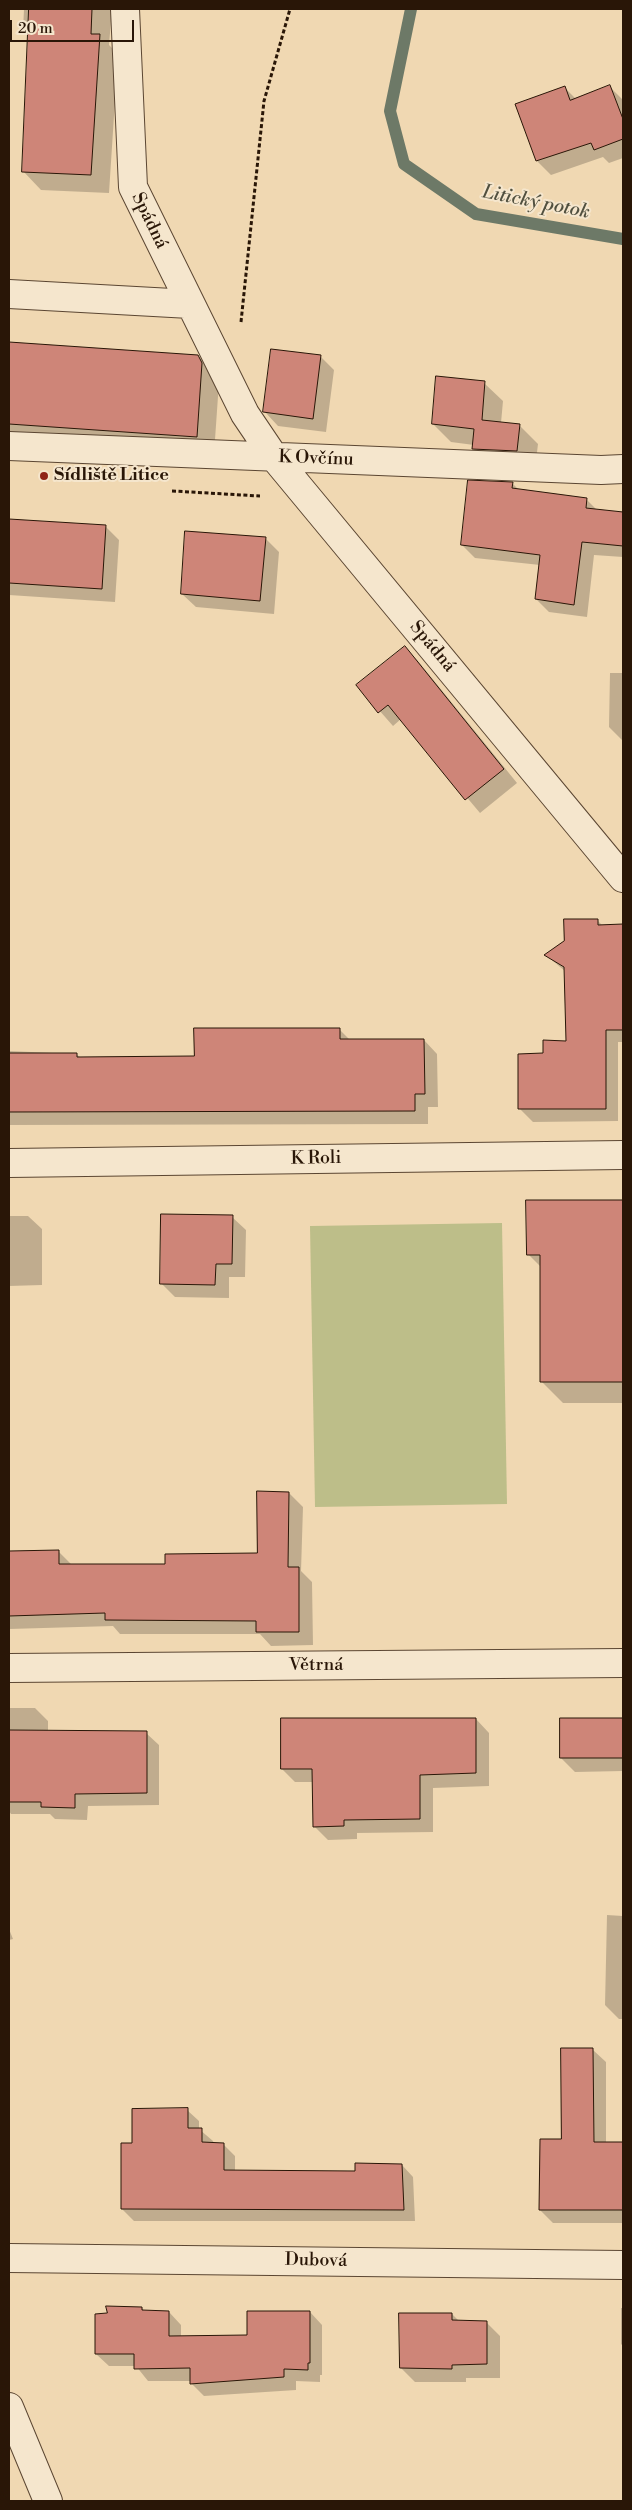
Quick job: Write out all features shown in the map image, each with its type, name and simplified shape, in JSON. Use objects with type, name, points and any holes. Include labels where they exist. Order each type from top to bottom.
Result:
[{"type":"street","name":"Spádná","points":[[125,9],[133,187],[245,414],[274,457],[623,878]]},
{"type":"street","points":[[9,294],[190,304]]},
{"type":"street","name":"K Ovčínu","points":[[9,446],[601,470],[623,469]]},
{"type":"street","name":"K Roli","points":[[9,1163],[623,1155]]},
{"type":"street","name":"Větrná","points":[[9,1668],[623,1663]]},
{"type":"street","name":"Dubová","points":[[9,2258],[623,2265]]},
{"type":"street","points":[[9,2407],[48,2501]]},
{"type":"path","points":[[241,324],[264,101],[290,9]]},
{"type":"green space","points":[[502,1223],[507,1504],[315,1507],[310,1226]]},
{"type":"building","points":[[29,9],[92,9],[91,34],[100,34],[91,175],[22,172]]},
{"type":"building","points":[[610,85],[623,119],[623,139],[594,150],[591,143],[536,161],[515,104],[565,86],[570,100]]},
{"type":"building","points":[[9,342],[198,355],[202,363],[197,437],[9,424]]},
{"type":"building","points":[[271,349],[321,355],[313,419],[263,412]]},
{"type":"building","points":[[436,376],[485,381],[482,420],[520,424],[517,451],[472,449],[474,429],[432,424]]},
{"type":"building","points":[[468,480],[513,482],[512,488],[587,498],[586,508],[623,512],[623,546],[582,542],[574,605],[535,599],[540,555],[461,545]]},
{"type":"building","points":[[9,519],[106,525],[102,589],[9,583]]},
{"type":"building","points":[[185,531],[266,537],[260,601],[181,594]]},
{"type":"building","points":[[405,646],[504,769],[465,800],[388,705],[378,713],[356,685]]},
{"type":"building","points":[[564,919],[598,919],[598,925],[623,924],[623,1030],[606,1030],[606,1109],[518,1109],[518,1054],[543,1053],[543,1040],[566,1041],[564,967],[544,955],[564,941]]},
{"type":"building","points":[[194,1028],[340,1028],[340,1039],[424,1039],[425,1094],[415,1094],[415,1111],[9,1112],[9,1053],[77,1053],[77,1057],[194,1056]]},
{"type":"building","points":[[526,1200],[623,1200],[623,1382],[540,1382],[540,1255],[527,1255]]},
{"type":"building","points":[[161,1214],[233,1215],[232,1264],[216,1264],[215,1285],[160,1284]]},
{"type":"building","points":[[257,1491],[289,1492],[288,1567],[299,1567],[299,1632],[256,1632],[256,1621],[105,1620],[105,1613],[9,1616],[9,1551],[59,1550],[59,1564],[165,1564],[165,1554],[257,1553]]},
{"type":"building","points":[[281,1718],[476,1718],[476,1773],[420,1775],[420,1819],[344,1820],[344,1826],[313,1827],[312,1769],[281,1769]]},
{"type":"building","points":[[560,1718],[623,1718],[623,1758],[560,1758]]},
{"type":"building","points":[[9,1730],[147,1731],[147,1793],[75,1794],[75,1808],[41,1807],[41,1802],[9,1802]]},
{"type":"building","points":[[561,2048],[593,2048],[594,2142],[623,2142],[623,2210],[539,2210],[540,2139],[561,2139]]},
{"type":"building","points":[[188,2108],[188,2128],[202,2128],[202,2142],[224,2143],[224,2170],[355,2171],[355,2163],[402,2164],[404,2210],[121,2209],[121,2143],[132,2143],[132,2109]]},
{"type":"building","points":[[106,2306],[142,2307],[142,2310],[169,2311],[169,2336],[247,2335],[247,2311],[310,2311],[310,2363],[308,2363],[308,2370],[284,2369],[284,2377],[190,2384],[190,2368],[134,2369],[134,2354],[95,2354],[95,2314],[107,2313]]},
{"type":"building","points":[[399,2313],[452,2313],[452,2320],[487,2321],[487,2364],[452,2365],[452,2369],[400,2368]]},
{"type":"waterway","name":"Litický potok","points":[[411,9],[390,111],[404,164],[476,214],[623,239]]},
{"type":"place","name":"Sídliště Litice","points":[[44,476]]}]
